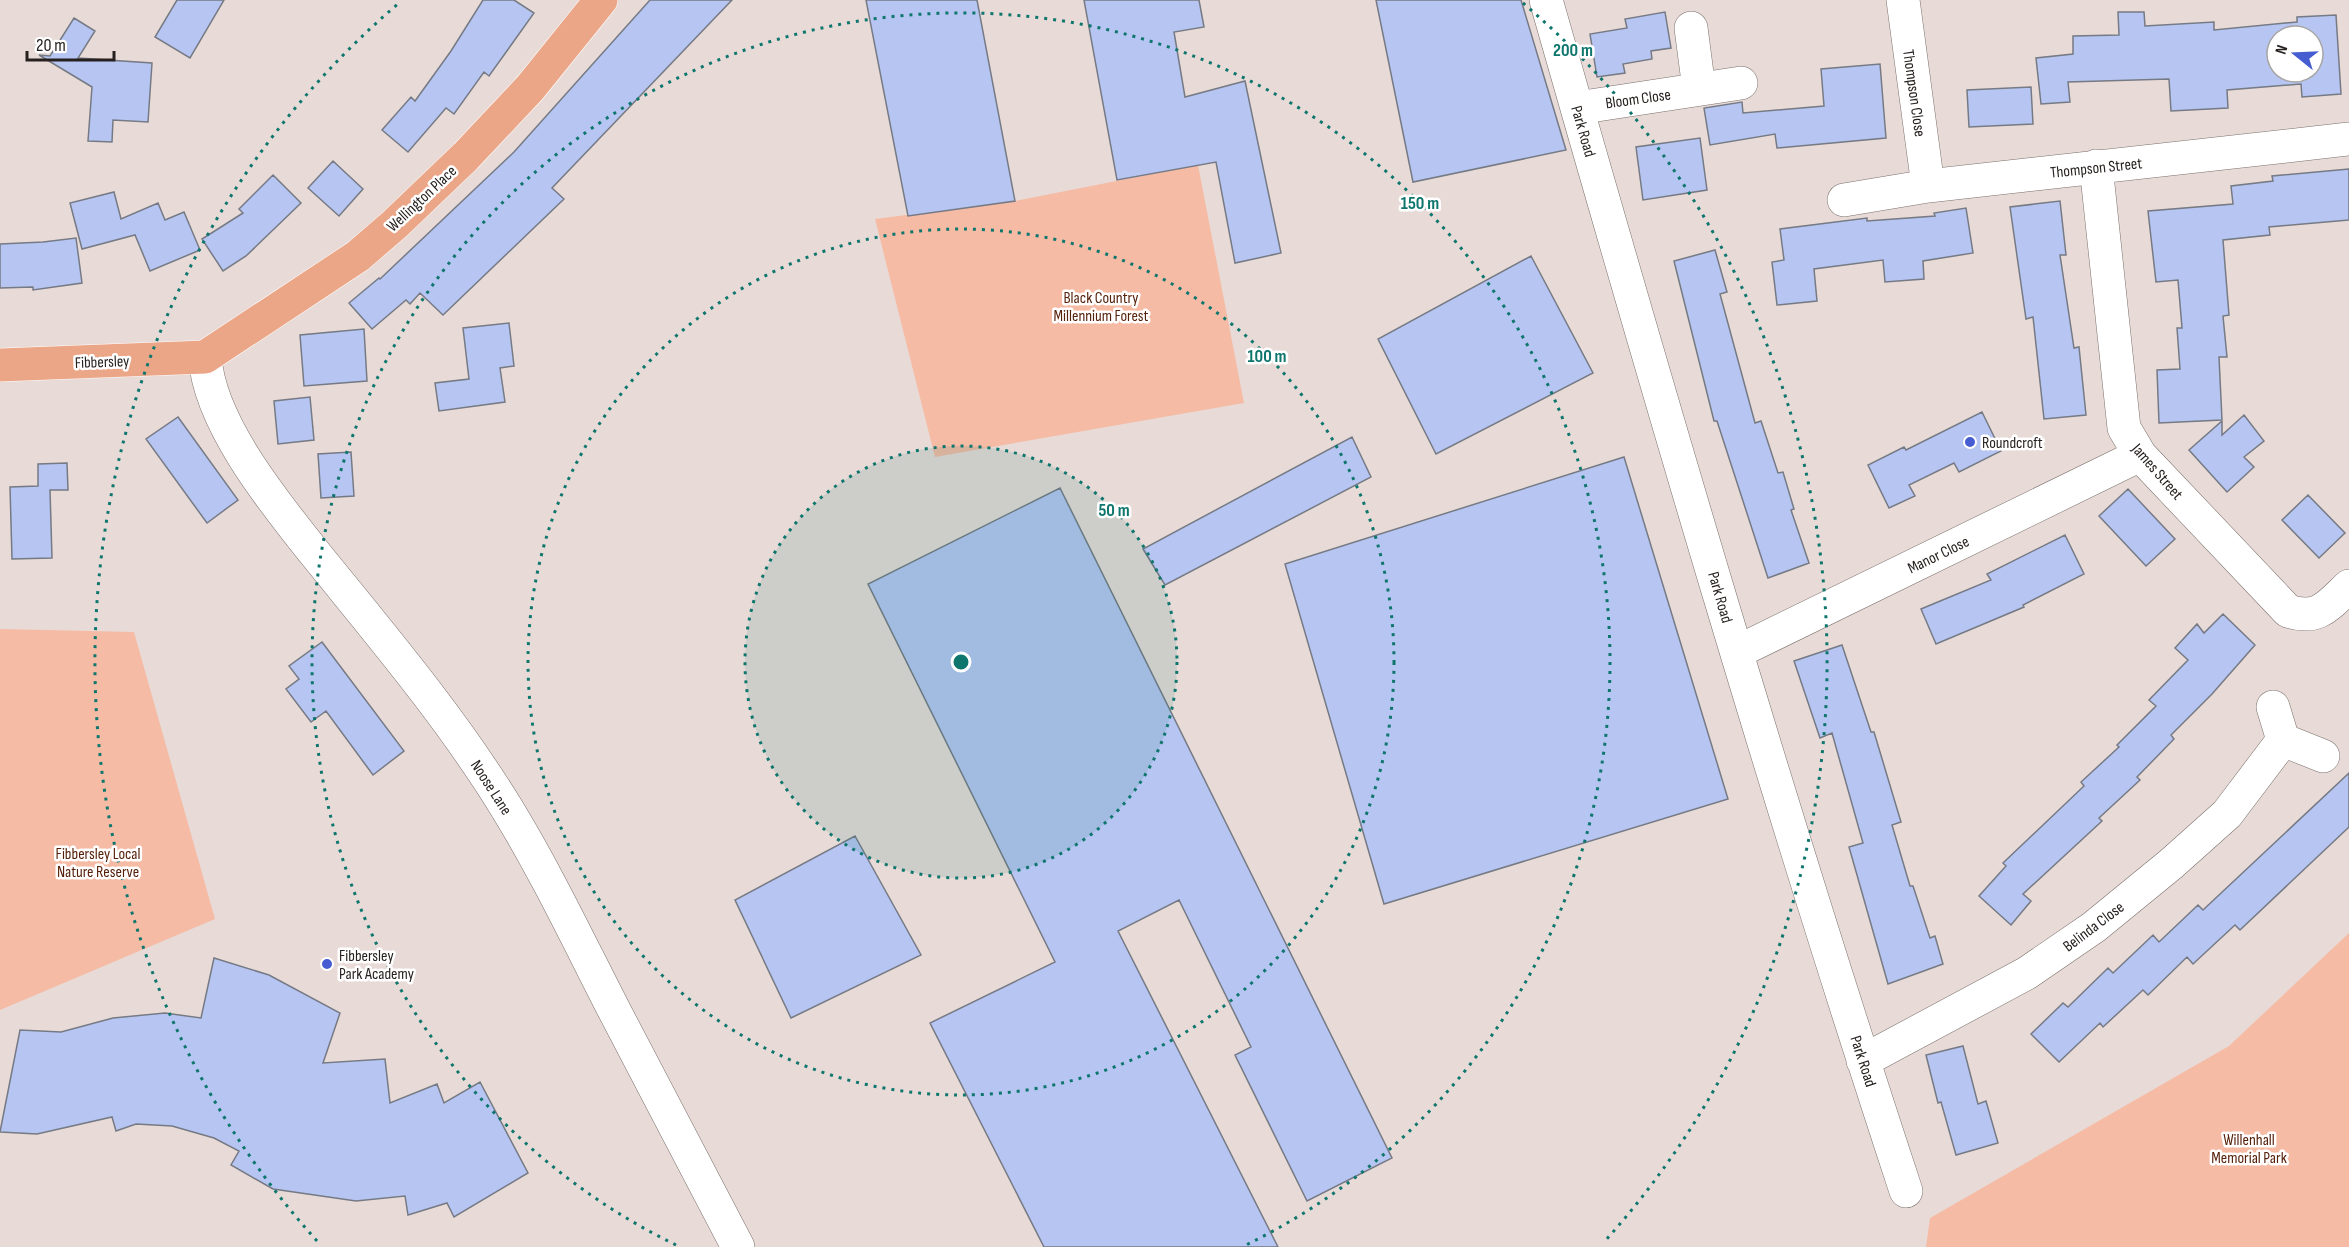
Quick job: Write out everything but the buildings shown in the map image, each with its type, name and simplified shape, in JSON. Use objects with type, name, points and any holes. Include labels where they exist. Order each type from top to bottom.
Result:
[{"type":"main road","name":"Wellington Place","points":[[205,357],[358,256],[395,224],[466,156],[530,88],[602,0]]},
{"type":"main road","name":"Fibbersley","points":[[0,365],[205,357]]},
{"type":"street","name":"Park Road","points":[[1546,0],[1737,652],[1863,1061],[1906,1191]]},
{"type":"street","name":"Thompson Close","points":[[1903,0],[1928,186]]},
{"type":"street","points":[[1691,28],[1699,89]]},
{"type":"street","name":"Bloom Close","points":[[1577,108],[1741,83]]},
{"type":"street","name":"Thompson Street","points":[[1844,200],[1928,186],[2349,139]]},
{"type":"street","name":"James Street","points":[[2096,166],[2124,428],[2140,456],[2288,611],[2301,616],[2314,615],[2343,592]]},
{"type":"street","name":"Noose Lane","points":[[205,357],[206,375],[213,396],[244,456],[292,526],[448,721],[506,807],[544,874],[738,1247]]},
{"type":"street","name":"Manor Close","points":[[1737,652],[2140,456]]},
{"type":"street","points":[[2273,707],[2283,740],[2323,756]]},
{"type":"street","name":"Belinda Close","points":[[1863,1061],[2027,973],[2094,927],[2171,864],[2227,814],[2283,740]]},
{"type":"green space","name":"Black Country Millennium Forest","points":[[1198,165],[1244,403],[935,457],[875,219],[1015,201]]},
{"type":"green space","name":"Fibbersley Local Nature Reserve","points":[[0,629],[134,632],[215,919],[0,1010]]},
{"type":"green space","name":"Willenhall Memorial Park","points":[[2349,933],[2349,1247],[1926,1247],[1930,1218],[2229,1046]]},
{"type":"place","name":"Roundcroft","points":[[1970,442]]},
{"type":"place","name":"Fibbersley Park Academy","points":[[327,964]]}]
